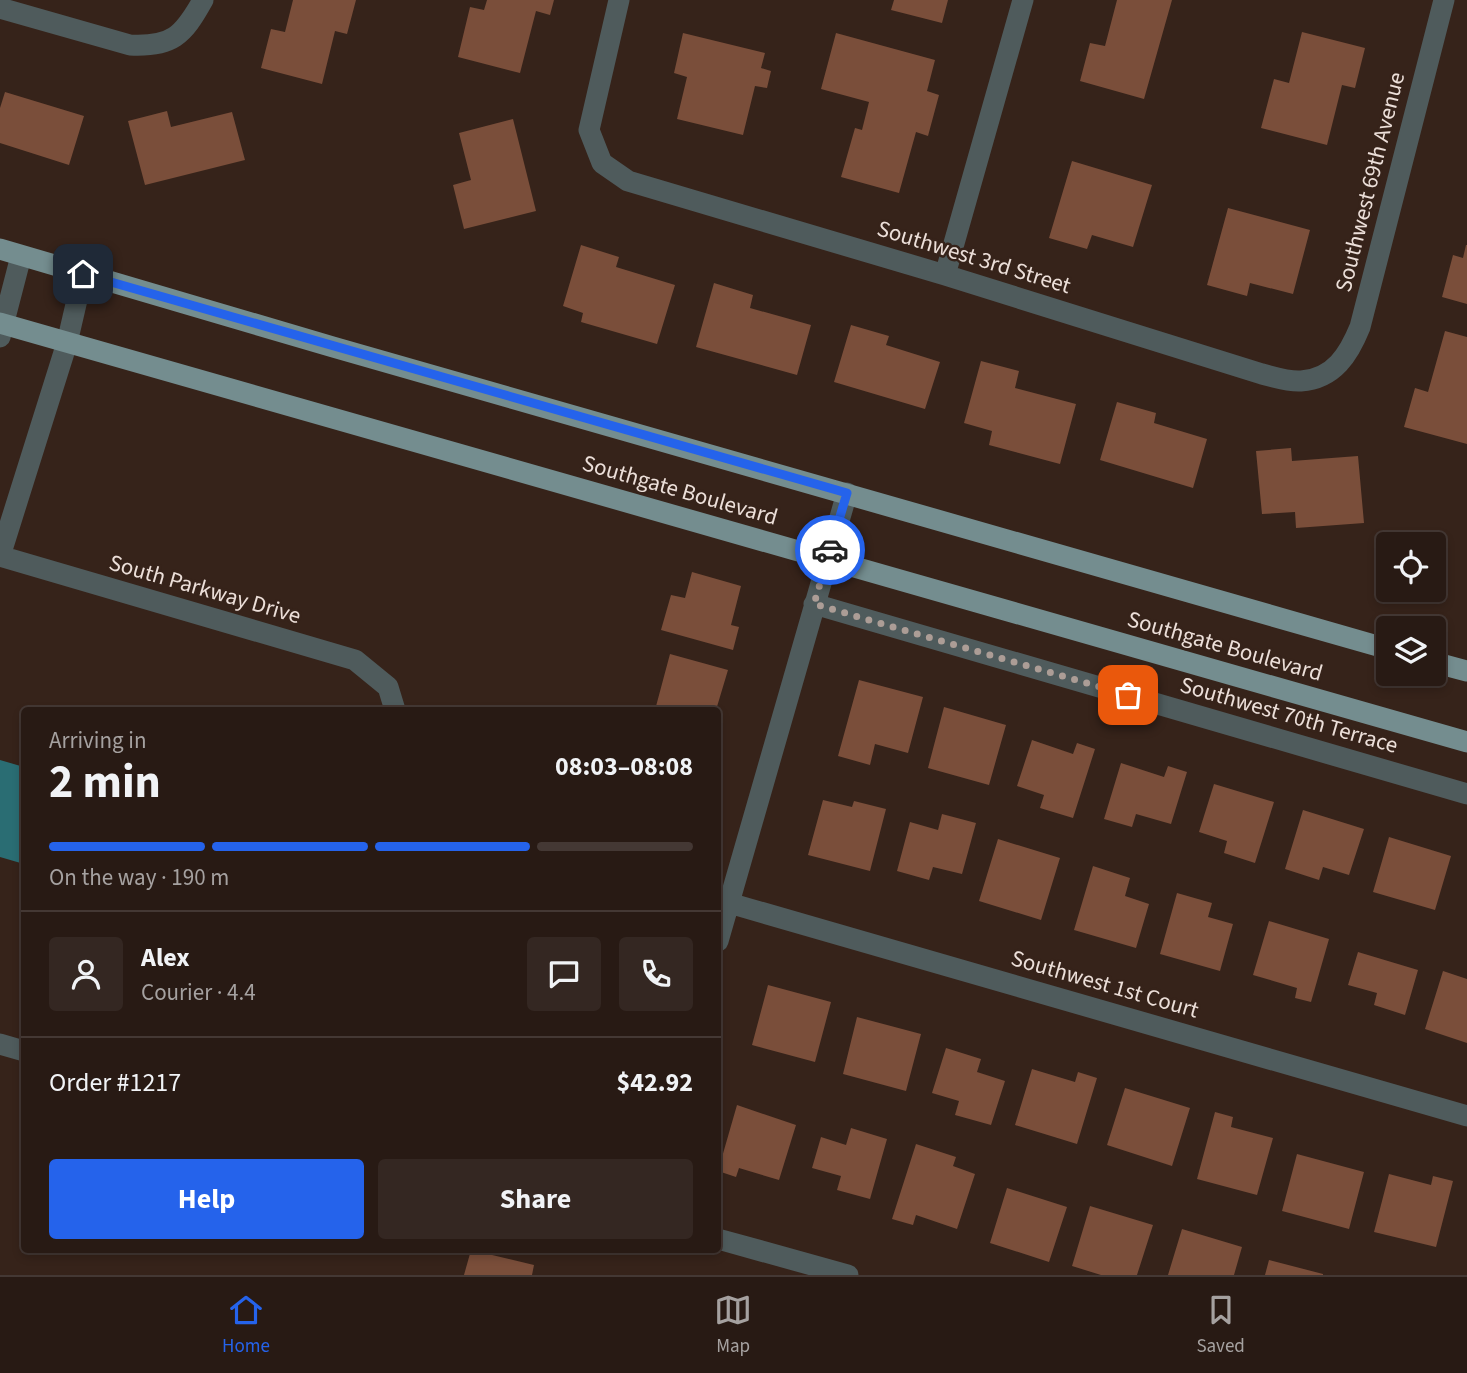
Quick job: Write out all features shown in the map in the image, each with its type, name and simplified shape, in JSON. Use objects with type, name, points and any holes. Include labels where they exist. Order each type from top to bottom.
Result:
[{"type":"main road","name":"Southgate Boulevard","points":[[0,249],[346,351],[1376,646]]},
{"type":"main road","name":"Southgate Boulevard","points":[[1,328],[67,342],[1467,742]]},
{"type":"main road","points":[[1446,665],[1467,671]]},
{"type":"street","points":[[0,8],[130,44],[151,46],[167,42],[178,35],[203,0]]},
{"type":"street","name":"Southwest 3rd Street","points":[[619,0],[589,130],[602,163],[628,181],[945,275],[1262,374],[1300,381],[1319,377],[1333,369]]},
{"type":"street","points":[[945,275],[1023,0]]},
{"type":"street","name":"Southwest 69th Avenue","points":[[1333,369],[1351,348],[1360,327],[1444,0]]},
{"type":"street","points":[[1,328],[21,256]]},
{"type":"street","name":"South Parkway Drive","points":[[83,274],[67,342],[0,556],[355,660],[388,687],[394,707]]},
{"type":"street","points":[[721,931],[847,493]]},
{"type":"street","name":"Southwest 70th Terrace","points":[[814,604],[1467,794]]},
{"type":"street","name":"Southwest 1st Court","points":[[729,903],[1467,1115]]},
{"type":"street","points":[[0,1044],[21,1050]]},
{"type":"street","points":[[721,1240],[848,1275]]},
{"type":"water","points":[[0,760],[21,766],[21,863],[0,857]]},
{"type":"building","points":[[293,0],[356,0],[347,34],[335,31],[322,84],[261,68],[271,29],[285,32]]},
{"type":"building","points":[[487,0],[554,0],[550,15],[536,11],[520,73],[458,57],[470,7],[484,10]]},
{"type":"building","points":[[894,0],[948,0],[942,23],[891,10]]},
{"type":"building","points":[[1117,0],[1172,0],[1144,99],[1080,81],[1090,43],[1105,46]]},
{"type":"building","points":[[1302,32],[1365,48],[1355,88],[1342,85],[1327,145],[1261,128],[1274,79],[1289,83]]},
{"type":"building","points":[[683,33],[765,53],[761,68],[771,71],[767,88],[755,86],[743,135],[677,119],[687,77],[674,73]]},
{"type":"building","points":[[836,33],[935,60],[927,91],[939,95],[928,136],[916,132],[899,193],[841,177],[855,128],[862,130],[869,102],[821,89]]},
{"type":"building","points":[[5,92],[84,116],[69,165],[0,143],[0,108]]},
{"type":"building","points":[[167,111],[171,127],[232,112],[245,160],[145,185],[128,121]]},
{"type":"building","points":[[513,119],[536,211],[464,229],[453,185],[471,180],[459,133]]},
{"type":"building","points":[[1072,161],[1152,185],[1133,247],[1092,235],[1087,249],[1049,238]]},
{"type":"building","points":[[1228,208],[1310,230],[1293,294],[1250,283],[1247,296],[1207,285]]},
{"type":"building","points":[[581,245],[619,257],[616,267],[675,285],[657,344],[581,322],[583,313],[563,306]]},
{"type":"building","points":[[1466,245],[1467,304],[1442,297],[1453,255],[1463,258]]},
{"type":"building","points":[[714,283],[753,295],[750,308],[811,325],[797,375],[696,347]]},
{"type":"building","points":[[851,325],[889,336],[886,345],[940,362],[925,409],[834,382]]},
{"type":"building","points":[[1445,331],[1467,337],[1467,444],[1404,427],[1415,388],[1428,392]]},
{"type":"building","points":[[981,361],[1019,371],[1015,388],[1076,404],[1060,464],[989,445],[992,431],[964,423]]},
{"type":"building","points":[[1117,402],[1156,413],[1154,423],[1207,439],[1193,488],[1100,460]]},
{"type":"building","points":[[1291,448],[1292,461],[1358,456],[1364,523],[1296,528],[1295,512],[1262,514],[1256,451]]},
{"type":"building","points":[[692,572],[741,586],[731,625],[739,627],[733,650],[661,630],[671,595],[685,598]]},
{"type":"building","points":[[670,654],[728,670],[717,707],[656,707]]},
{"type":"building","points":[[859,680],[923,697],[908,753],[875,744],[870,765],[838,756]]},
{"type":"building","points":[[944,707],[1006,725],[989,785],[928,768]]},
{"type":"building","points":[[1032,740],[1073,754],[1077,743],[1095,749],[1073,818],[1040,808],[1044,795],[1017,786]]},
{"type":"building","points":[[1121,763],[1164,777],[1168,766],[1187,772],[1171,824],[1136,814],[1132,827],[1104,819]]},
{"type":"building","points":[[1214,784],[1274,802],[1255,863],[1224,853],[1227,841],[1199,832]]},
{"type":"building","points":[[823,800],[852,807],[854,801],[886,809],[870,871],[808,855]]},
{"type":"building","points":[[1303,810],[1364,829],[1349,875],[1323,867],[1319,880],[1285,869]]},
{"type":"building","points":[[942,814],[976,823],[962,874],[933,867],[929,880],[897,871],[910,822],[938,830]]},
{"type":"building","points":[[1389,837],[1451,856],[1435,910],[1373,892]]},
{"type":"building","points":[[998,839],[1060,858],[1041,920],[979,901]]},
{"type":"building","points":[[1093,866],[1130,878],[1125,896],[1149,904],[1136,948],[1074,930]]},
{"type":"building","points":[[1177,893],[1212,903],[1208,917],[1233,924],[1220,971],[1160,954]]},
{"type":"building","points":[[1269,921],[1329,939],[1311,1002],[1295,998],[1297,988],[1253,975]]},
{"type":"building","points":[[1358,952],[1418,970],[1405,1015],[1374,1005],[1377,993],[1348,985]]},
{"type":"building","points":[[1443,971],[1467,979],[1467,1043],[1425,1029]]},
{"type":"building","points":[[768,985],[831,1002],[815,1062],[752,1045]]},
{"type":"building","points":[[857,1017],[921,1034],[906,1091],[843,1074]]},
{"type":"building","points":[[946,1048],[981,1059],[977,1072],[1005,1081],[991,1125],[955,1115],[959,1101],[932,1093]]},
{"type":"building","points":[[1032,1069],[1075,1082],[1078,1072],[1097,1078],[1077,1144],[1015,1125]]},
{"type":"building","points":[[1125,1088],[1190,1108],[1172,1166],[1107,1145]]},
{"type":"building","points":[[737,1105],[796,1125],[779,1180],[739,1168],[736,1177],[721,1172],[721,1161]]},
{"type":"building","points":[[1215,1112],[1233,1117],[1231,1127],[1273,1138],[1257,1195],[1197,1179]]},
{"type":"building","points":[[851,1128],[887,1139],[870,1199],[837,1190],[841,1176],[812,1168],[821,1137],[846,1145]]},
{"type":"building","points":[[916,1144],[956,1157],[953,1166],[975,1174],[957,1229],[916,1215],[913,1225],[892,1219]]},
{"type":"building","points":[[1297,1154],[1364,1172],[1349,1229],[1282,1211]]},
{"type":"building","points":[[1389,1174],[1431,1185],[1433,1176],[1453,1181],[1436,1247],[1374,1232]]},
{"type":"building","points":[[1007,1188],[1067,1207],[1049,1262],[990,1243]]},
{"type":"building","points":[[1090,1206],[1153,1225],[1137,1275],[1101,1275],[1072,1266]]},
{"type":"building","points":[[1182,1229],[1242,1247],[1234,1275],[1168,1275]]},
{"type":"building","points":[[470,1253],[484,1253],[534,1265],[532,1275],[464,1275]]},
{"type":"building","points":[[1269,1260],[1323,1274],[1323,1275],[1265,1275]]},
{"type":"way so far","points":[[830,550],[814,604],[1128,695]]},
{"type":"route","points":[[83,274],[847,493],[830,550]]}]
